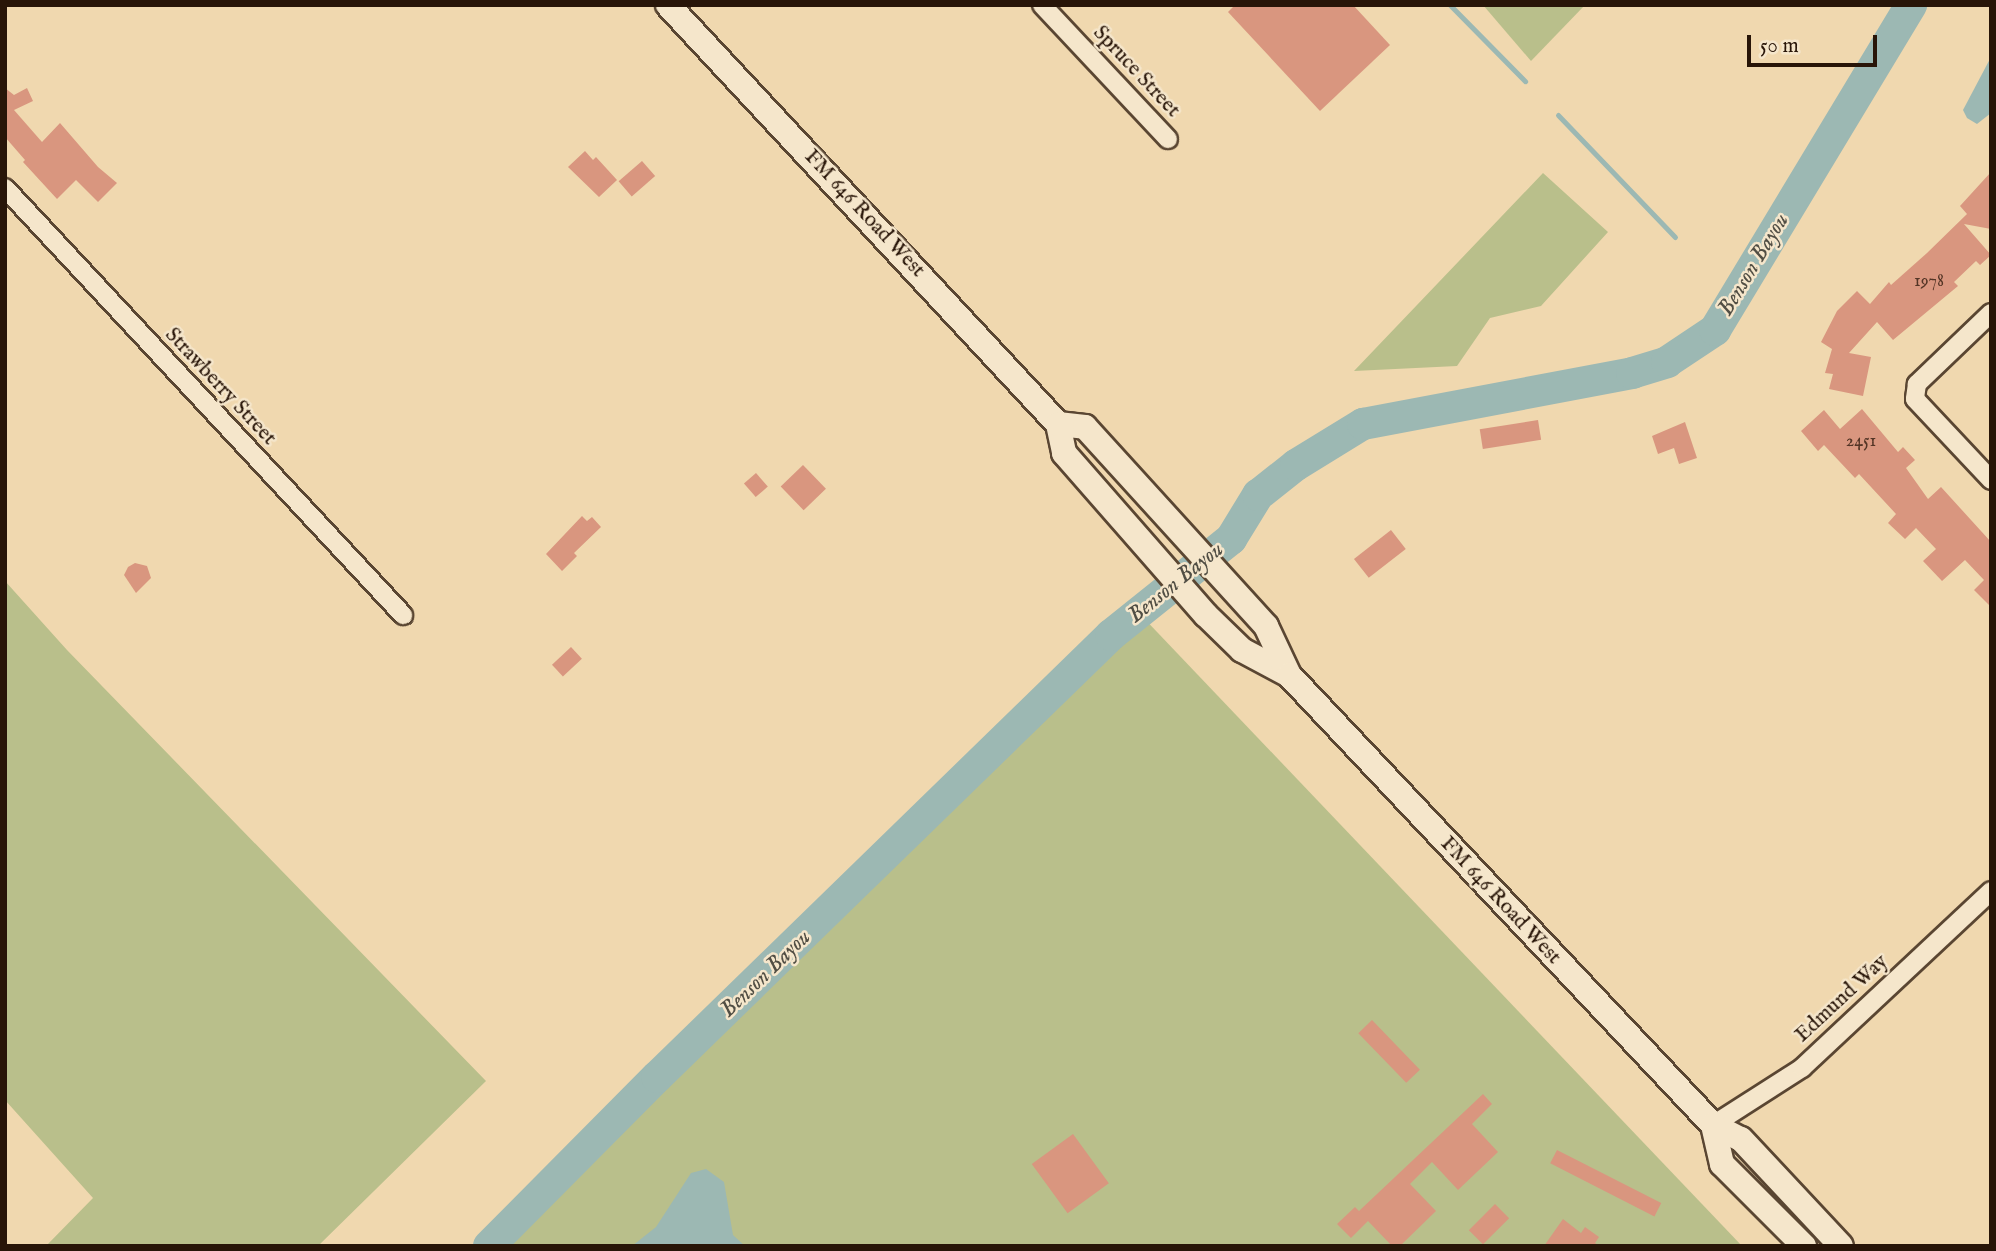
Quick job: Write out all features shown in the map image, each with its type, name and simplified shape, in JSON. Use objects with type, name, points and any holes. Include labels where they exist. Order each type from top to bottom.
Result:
[{"type":"main road","name":"FM 646 Road West","points":[[676,8],[1058,424],[1063,453],[1206,615],[1242,650],[1289,675]]},
{"type":"main road","name":"FM 646 Road West","points":[[1058,424],[1085,427],[1266,626],[1289,675],[1713,1125],[1741,1139],[1841,1246]]},
{"type":"main road","points":[[1713,1125],[1722,1164],[1804,1246]]},
{"type":"street","name":"Spruce Street","points":[[1042,5],[1168,139]]},
{"type":"street","name":"Strawberry Street","points":[[5,188],[403,615]]},
{"type":"street","points":[[1991,313],[1917,384],[1915,399],[1991,480]]},
{"type":"street","name":"Edmund Way","points":[[1713,1125],[1802,1068],[1991,891]]},
{"type":"green space","points":[[1483,5],[1585,5],[1531,61]]},
{"type":"green space","points":[[1543,173],[1608,232],[1541,306],[1490,318],[1457,366],[1354,371]]},
{"type":"green space","points":[[5,581],[67,650],[486,1081],[318,1246],[46,1246],[93,1198],[5,1100]]},
{"type":"green space","points":[[1138,612],[1742,1246],[490,1246]]},
{"type":"water","points":[[1991,57],[1991,113],[1977,124],[1967,118],[1963,110]]},
{"type":"water","points":[[706,1169],[724,1182],[733,1235],[745,1246],[632,1246],[656,1227],[691,1173]]},
{"type":"building","points":[[1235,5],[1353,5],[1390,45],[1320,111],[1228,12]]},
{"type":"building","points":[[5,88],[14,95],[27,88],[33,101],[14,110],[42,142],[60,123],[98,167],[117,183],[98,202],[76,180],[57,199],[23,162],[25,160],[5,137]]},
{"type":"building","points":[[585,151],[593,160],[596,157],[617,180],[599,197],[568,167]]},
{"type":"building","points":[[642,161],[655,176],[632,196],[619,181]]},
{"type":"building","points":[[1991,172],[1991,229],[1964,224],[1991,255],[1980,265],[1976,261],[1954,282],[1958,286],[1893,340],[1877,322],[1849,353],[1871,357],[1863,396],[1829,389],[1833,374],[1825,373],[1832,349],[1821,342],[1837,311],[1857,291],[1870,304],[1889,282],[1891,285],[1927,253],[1967,214],[1960,206]]},
{"type":"building","points":[[1862,409],[1898,452],[1903,447],[1915,460],[1906,468],[1928,499],[1941,487],[1991,542],[1991,607],[1974,590],[1984,580],[1965,560],[1942,581],[1923,561],[1936,549],[1916,528],[1905,539],[1888,523],[1896,514],[1859,474],[1855,478],[1824,445],[1818,451],[1801,431],[1824,410],[1840,429]]},
{"type":"building","points":[[1538,420],[1541,440],[1483,449],[1480,429]]},
{"type":"building","points":[[1685,422],[1697,458],[1679,464],[1674,448],[1658,454],[1652,436]]},
{"type":"building","points":[[803,465],[826,489],[804,510],[781,487]]},
{"type":"building","points":[[756,473],[768,487],[756,497],[744,483]]},
{"type":"building","points":[[582,516],[587,521],[592,517],[601,527],[574,553],[577,556],[562,571],[546,554]]},
{"type":"building","points":[[1391,530],[1406,549],[1369,578],[1354,559]]},
{"type":"building","points":[[135,563],[147,566],[151,578],[136,593],[124,575],[128,567]]},
{"type":"building","points":[[571,647],[582,659],[563,676],[552,665]]},
{"type":"building","points":[[1372,1020],[1420,1070],[1406,1083],[1358,1033]]},
{"type":"building","points":[[1483,1094],[1492,1104],[1472,1124],[1498,1152],[1458,1190],[1432,1162],[1410,1184],[1436,1211],[1400,1246],[1392,1246],[1368,1221],[1351,1238],[1337,1224],[1355,1207],[1359,1211]]},
{"type":"building","points":[[1073,1134],[1109,1183],[1068,1213],[1032,1164]]},
{"type":"building","points":[[1557,1150],[1661,1203],[1654,1216],[1550,1163]]},
{"type":"building","points":[[1495,1204],[1509,1218],[1483,1244],[1469,1230]]},
{"type":"building","points":[[1563,1219],[1581,1233],[1585,1227],[1599,1237],[1595,1243],[1599,1246],[1544,1246]]},
{"type":"waterway","points":[[1450,5],[1525,81]]},
{"type":"waterway","name":"Benson Bayou","points":[[489,1246],[657,1077],[1111,635],[1231,539],[1258,495],[1296,465],[1363,424],[1632,373],[1667,362],[1715,330],[1911,5]]},
{"type":"waterway","points":[[1558,115],[1675,237]]},
{"type":"waterway","name":"Benson Bayou","points":[[1747,268],[1753,270]]}]
